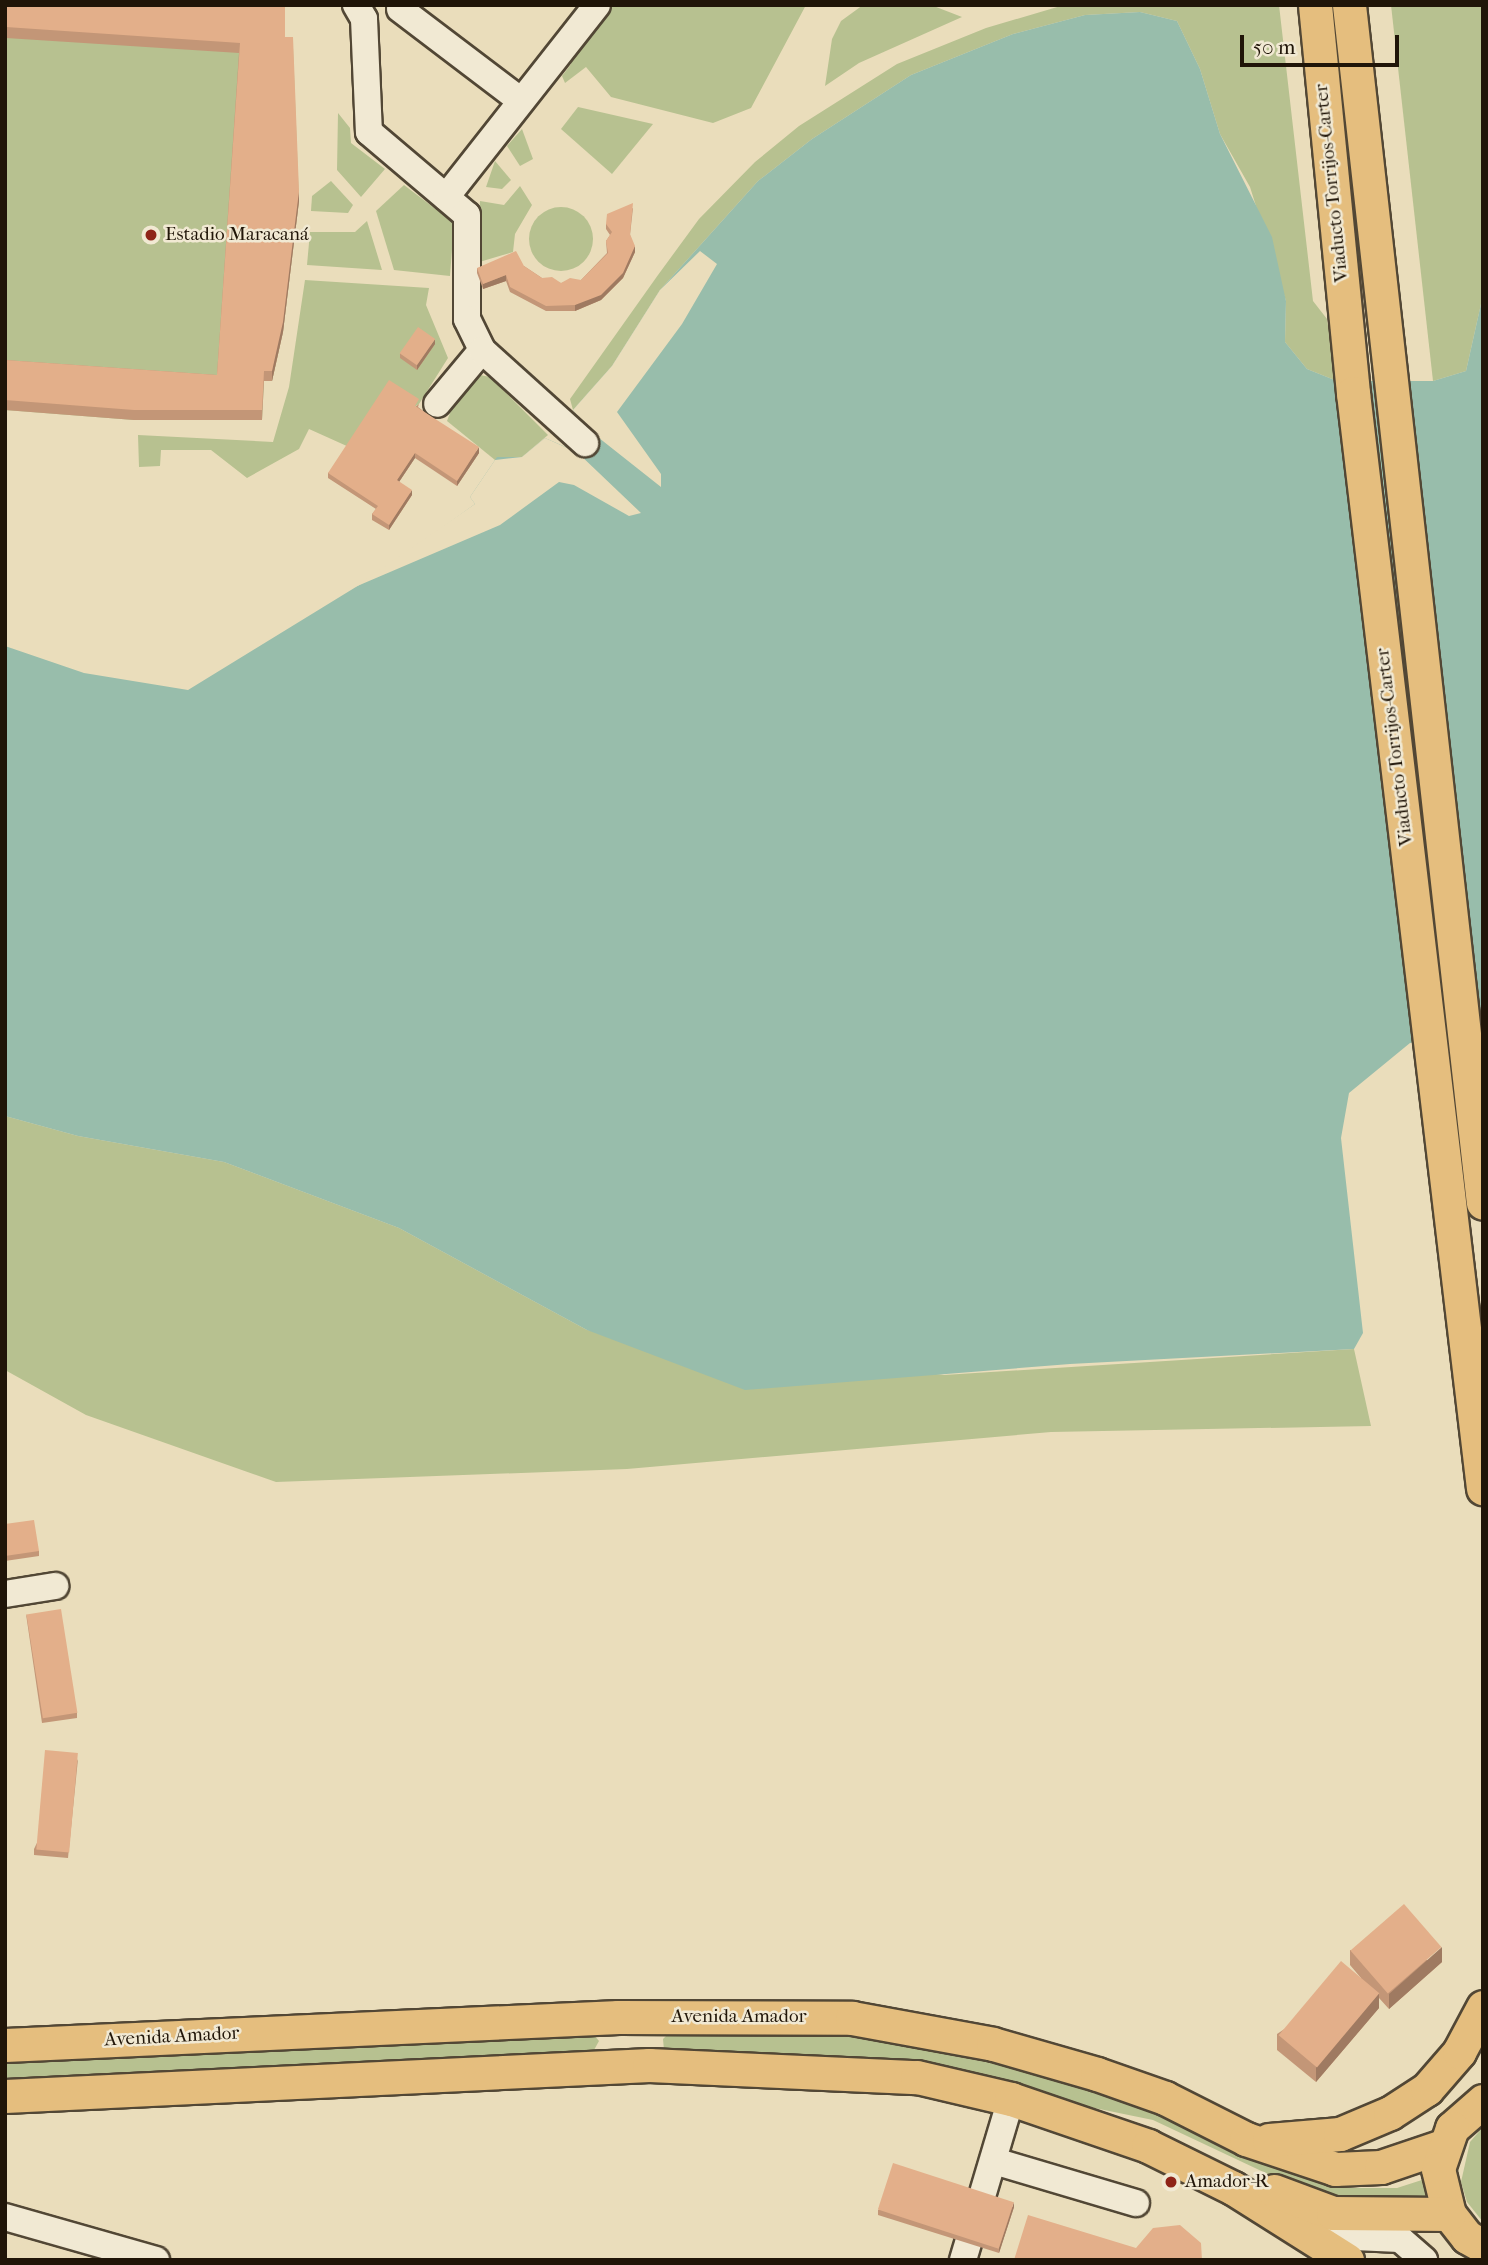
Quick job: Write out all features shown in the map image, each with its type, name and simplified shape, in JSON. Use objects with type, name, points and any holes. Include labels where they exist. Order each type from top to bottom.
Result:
[{"type":"main road","name":"Viaducto Torrijos-Carter","points":[[1315,5],[1353,393],[1483,1488]]},
{"type":"main road","name":"Viaducto Torrijos-Carter","points":[[1349,5],[1483,1203]]},
{"type":"main road","points":[[1246,2139],[1283,2141],[1340,2134],[1390,2113],[1427,2089],[1460,2052],[1483,2007]]},
{"type":"main road","points":[[618,2017],[649,2065]]},
{"type":"main road","name":"Avenida Amador","points":[[5,2045],[618,2017],[852,2018],[925,2029],[1097,2074],[1164,2098],[1246,2139],[1315,2164],[1360,2170],[1443,2146]]},
{"type":"main road","points":[[5,2096],[649,2065],[917,2077],[1011,2099],[1148,2146],[1298,2226],[1347,2260]]},
{"type":"main road","points":[[1483,2101],[1465,2113],[1443,2146],[1438,2169],[1448,2214],[1467,2237],[1483,2246]]},
{"type":"main road","points":[[1214,2179],[1255,2183],[1333,2213],[1448,2214]]},
{"type":"street","points":[[356,5],[364,19],[369,132],[467,215],[467,319],[482,350],[585,443]]},
{"type":"street","points":[[446,197],[597,5]]},
{"type":"street","points":[[400,9],[521,101]]},
{"type":"street","points":[[437,404],[482,350]]},
{"type":"street","points":[[5,1594],[55,1586]]},
{"type":"street","points":[[963,2260],[1011,2099]]},
{"type":"street","points":[[993,2161],[1136,2203]]},
{"type":"street","points":[[5,2217],[156,2260]]},
{"type":"street","points":[[1298,2226],[1331,2236],[1400,2239],[1424,2260]]},
{"type":"shaded area","name":"Estadio Maracaná","points":[[5,5],[240,5],[285,14],[285,47],[293,48],[299,201],[283,332],[272,381],[264,381],[262,420],[134,420],[5,410]]},
{"type":"shaded area","points":[[612,5],[806,5],[751,108],[713,123],[611,97],[586,67],[565,83],[562,76],[571,64],[568,58]]},
{"type":"shaded area","points":[[863,5],[931,5],[962,17],[859,63],[825,86],[832,39],[841,21]]},
{"type":"shaded area","points":[[1064,5],[1279,5],[1313,301],[1327,319],[1337,381],[1307,369],[1285,342],[1286,301],[1250,187],[1220,134],[1200,69],[1177,21],[1140,12],[1085,15],[1013,34],[911,75],[812,139],[758,181],[660,290],[612,366],[573,410],[570,399],[699,219],[755,162],[799,126],[897,64],[986,28]]},
{"type":"shaded area","points":[[1391,5],[1483,5],[1483,295],[1466,371],[1433,381]]},
{"type":"shaded area","points":[[1140,12],[1177,21],[1200,69],[1220,134],[1272,237],[1286,301],[1285,342],[1307,369],[1337,381],[1433,381],[1466,371],[1483,295],[1483,1031],[1410,1043],[1349,1093],[1341,1138],[1363,1333],[1354,1349],[1070,1364],[745,1390],[587,1330],[399,1228],[224,1162],[78,1136],[5,1116],[5,646],[84,673],[188,690],[382,571],[475,504],[470,497],[497,457],[522,457],[545,438],[577,452],[593,434],[573,410],[612,366],[660,290],[758,181],[812,139],[911,75],[1013,34],[1085,15]]},
{"type":"shaded area","points":[[578,107],[653,124],[612,174],[561,129]]},
{"type":"shaded area","points":[[338,113],[350,128],[351,143],[385,169],[361,197],[337,170]]},
{"type":"shaded area","points":[[522,129],[533,159],[520,166],[507,146]]},
{"type":"shaded area","points":[[495,161],[511,180],[502,189],[486,187]]},
{"type":"shaded area","points":[[331,181],[353,205],[348,213],[311,211],[312,196]]},
{"type":"shaded area","points":[[404,185],[454,223],[450,276],[394,270],[376,211]]},
{"type":"shaded area","points":[[520,186],[532,205],[515,234],[513,252],[476,263],[480,201],[504,205]]},
{"type":"shaded area","points":[[561,207],[584,216],[593,239],[584,262],[561,271],[538,262],[529,239],[538,216]]},
{"type":"shaded area","points":[[367,221],[382,270],[307,265],[310,232],[355,232]]},
{"type":"shaded area","points":[[305,280],[429,288],[426,305],[448,358],[419,404],[349,447],[309,429],[299,449],[247,478],[211,450],[161,450],[160,466],[139,467],[138,435],[273,442],[289,387]]},
{"type":"shaded area","points":[[480,375],[490,377],[548,435],[522,457],[495,460],[447,421],[455,400]]},
{"type":"shaded area","points":[[5,1116],[78,1136],[224,1162],[399,1228],[587,1330],[944,1375],[1354,1349],[1371,1426],[1051,1432],[627,1469],[276,1482],[86,1415],[5,1370]]},
{"type":"shaded area","points":[[843,2027],[917,2039],[1153,2103],[1340,2188],[1397,2188],[1425,2179],[1430,2204],[1367,2202],[1310,2194],[1153,2120],[1075,2104],[664,2050],[663,2039],[673,2029]]},
{"type":"shaded area","points":[[593,2034],[599,2041],[594,2050],[579,2055],[5,2085],[5,2060]]},
{"type":"shaded area","points":[[1483,2127],[1483,2222],[1467,2202],[1461,2182],[1470,2142]]},
{"type":"pier","points":[[700,251],[717,264],[682,324],[617,412],[661,474],[661,487],[594,434],[577,452],[641,513],[629,516],[574,485],[559,482],[500,525],[355,587],[475,504],[470,497],[495,460],[522,457],[545,438],[574,451],[588,428],[573,410],[612,366],[660,290]]},
{"type":"building","points":[[5,5],[285,5],[285,37],[293,37],[299,191],[283,322],[272,371],[264,371],[262,410],[134,410],[5,400],[5,360],[217,375],[240,43],[6,27],[5,37]]},
{"type":"building","points":[[633,203],[630,234],[635,246],[623,273],[601,295],[575,305],[546,306],[510,287],[506,275],[483,284],[477,268],[516,251],[524,266],[542,278],[552,277],[561,283],[570,278],[581,280],[608,253],[606,241],[612,232],[606,224],[607,214]]},
{"type":"building","points":[[418,327],[435,339],[417,365],[400,353]]},
{"type":"building","points":[[389,380],[419,399],[415,406],[479,447],[457,481],[415,453],[397,480],[412,490],[389,525],[372,514],[378,506],[328,473]]},
{"type":"building","points":[[34,1520],[39,1551],[5,1556],[5,1524]]},
{"type":"building","points":[[61,1609],[77,1713],[43,1718],[26,1614]]},
{"type":"building","points":[[45,1750],[78,1753],[69,1852],[36,1850]]},
{"type":"building","points":[[1404,1904],[1441,1947],[1388,1994],[1350,1951]]},
{"type":"building","points":[[1341,1961],[1379,1993],[1317,2067],[1279,2035]]},
{"type":"building","points":[[893,2163],[1014,2202],[999,2249],[878,2210]]},
{"type":"building","points":[[1028,2215],[1136,2248],[1153,2228],[1180,2225],[1201,2243],[1202,2260],[1014,2260]]},
{"type":"place","name":"Estadio Maracaná","points":[[151,235]]},
{"type":"place","name":"Amador-R","points":[[1171,2182]]}]
